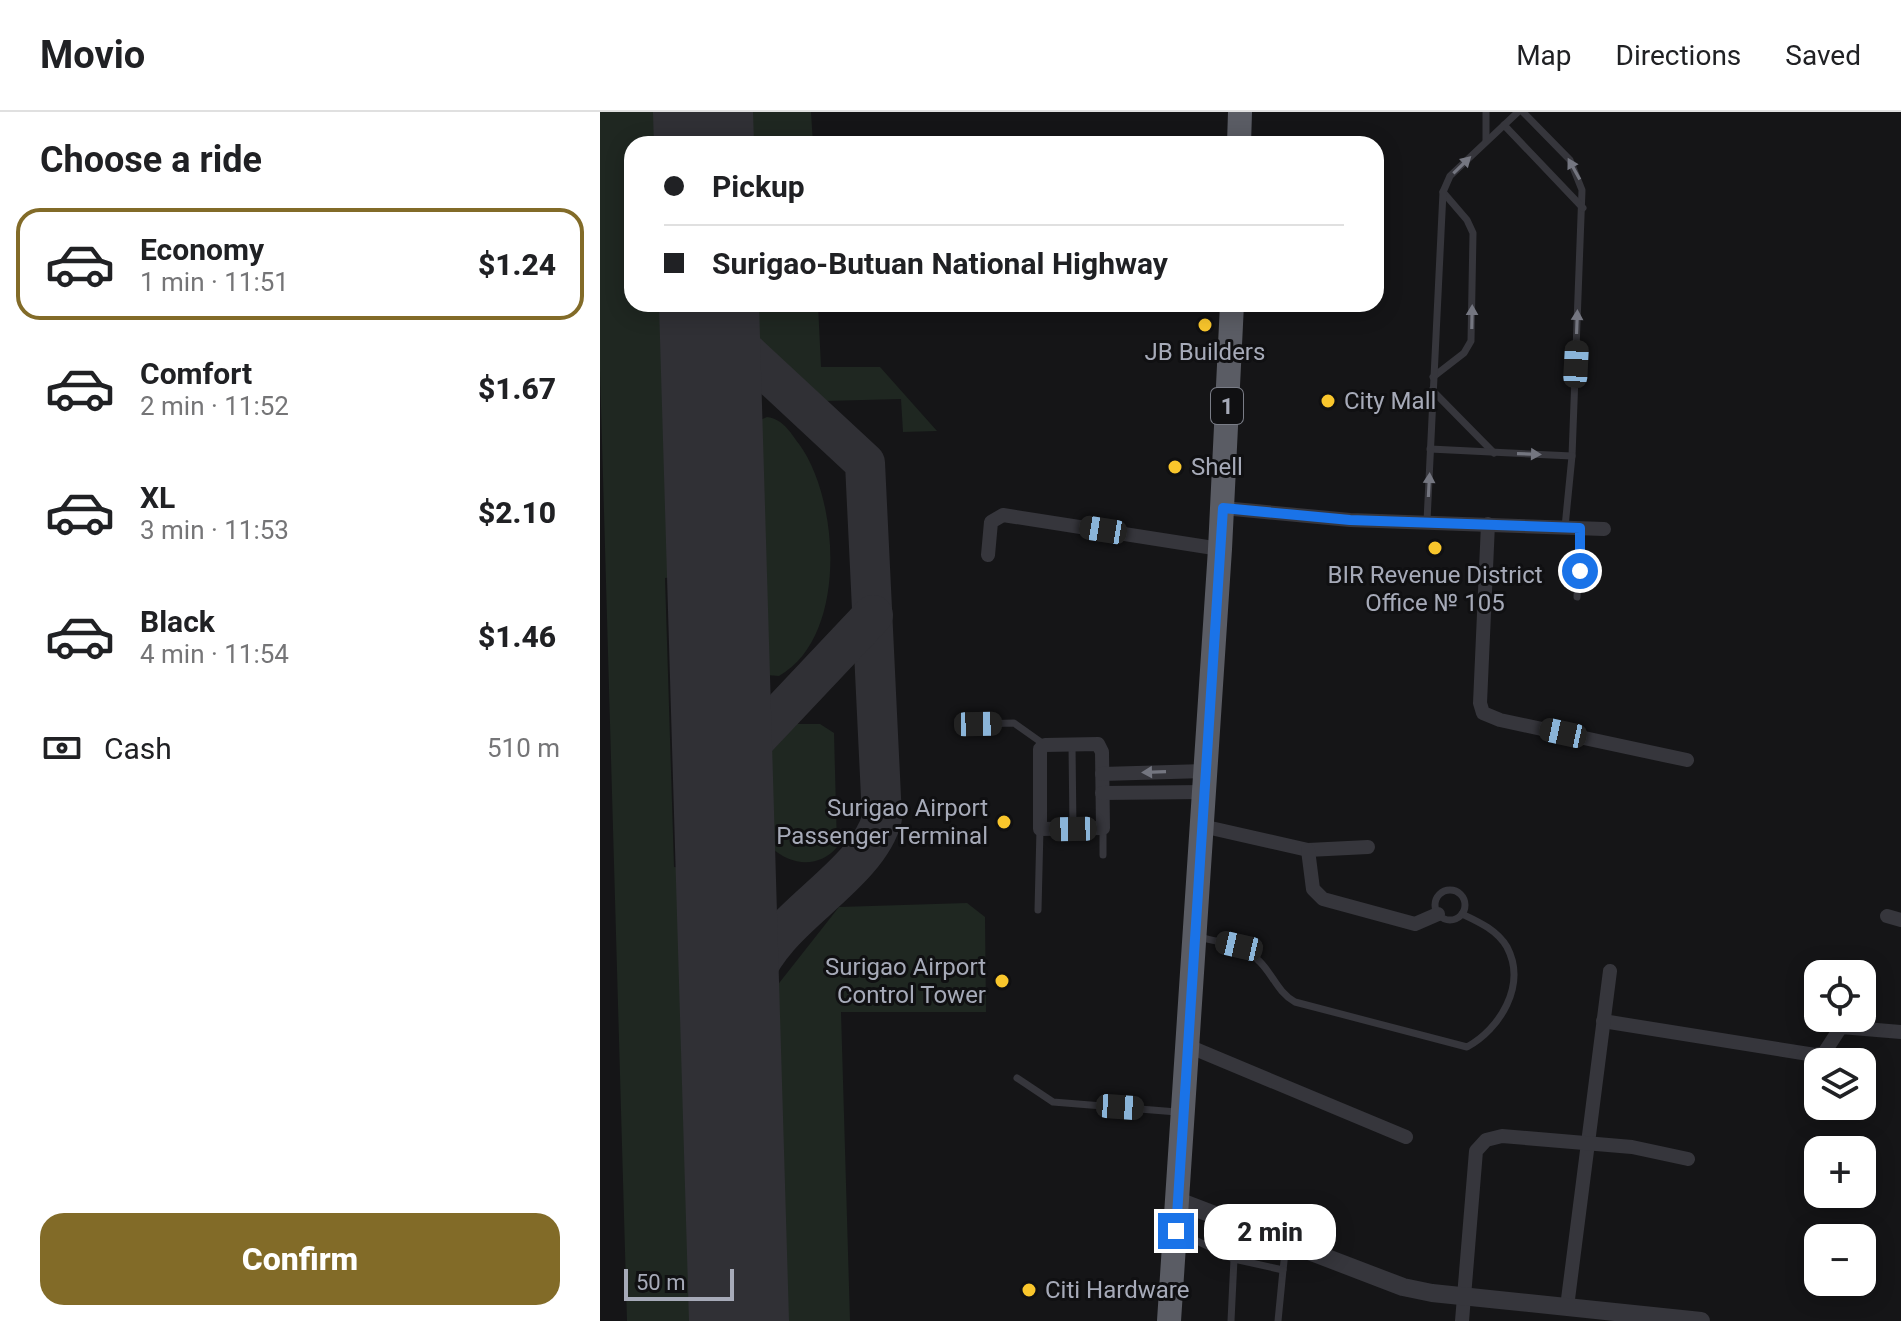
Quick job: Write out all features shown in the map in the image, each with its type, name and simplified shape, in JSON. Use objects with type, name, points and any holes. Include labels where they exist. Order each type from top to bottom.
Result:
[{"type":"highway","points":[[1239,136],[1240,112]]},
{"type":"highway","name":"1","points":[[1169,1321],[1223,508],[1232,312]]},
{"type":"street","points":[[1223,508],[1350,520],[1604,529]]},
{"type":"street","points":[[988,555],[991,522],[1003,515],[1220,549]]},
{"type":"street","points":[[1488,524],[1480,703],[1483,713],[1500,720],[1687,760]]},
{"type":"street","points":[[1098,744],[1102,752],[1103,828],[1040,829],[1038,757],[1045,745],[1072,745],[1098,744]]},
{"type":"street","points":[[1102,774],[1205,782]]},
{"type":"street","points":[[1102,793],[1205,782]]},
{"type":"street","points":[[1202,826],[1308,850],[1368,847]]},
{"type":"street","points":[[1308,850],[1310,882],[1323,899],[1415,924],[1438,914]]},
{"type":"street","points":[[1567,1307],[1610,971]]},
{"type":"street","points":[[1603,1021],[1815,1055],[1824,1053],[1841,1027],[1901,1032]]},
{"type":"street","points":[[1188,1046],[1406,1137]]},
{"type":"street","points":[[1462,1321],[1476,1151],[1486,1140],[1502,1136],[1632,1147],[1688,1159]]},
{"type":"street","points":[[1178,1201],[1403,1287],[1464,1297],[1692,1321]]},
{"type":"lane","points":[[1486,112],[1486,141]]},
{"type":"lane","points":[[1427,521],[1443,192],[1450,176],[1520,112],[1570,160],[1581,180],[1583,208],[1572,456],[1572,527],[1577,597]]},
{"type":"lane","points":[[1504,125],[1583,208]]},
{"type":"lane","points":[[1433,377],[1468,348],[1472,331],[1473,233],[1467,220],[1443,192]]},
{"type":"lane","points":[[1432,390],[1494,453]]},
{"type":"lane","points":[[1430,449],[1572,456]]},
{"type":"lane","points":[[978,724],[1014,723],[1045,745]]},
{"type":"lane","points":[[1072,745],[1073,829]]},
{"type":"lane","points":[[1103,828],[1103,855]]},
{"type":"lane","points":[[1038,910],[1040,829]]},
{"type":"lane","points":[[1447,891],[1457,892],[1464,899],[1462,914],[1450,920],[1438,914],[1436,900],[1447,891]]},
{"type":"lane","points":[[1194,936],[1239,946],[1259,960],[1280,993],[1295,1002],[1467,1047],[1487,1036],[1506,1013],[1513,977],[1506,945],[1488,926],[1462,914]]},
{"type":"lane","points":[[1017,1078],[1053,1102],[1183,1112]]},
{"type":"lane","points":[[1215,1216],[1216,1250]]},
{"type":"lane","points":[[1176,1231],[1234,1259],[1283,1270]]},
{"type":"lane","points":[[1278,1321],[1286,1243]]},
{"type":"lane","points":[[1231,1321],[1234,1259]]},
{"type":"shaded area","points":[[600,112],[662,112],[663,136],[624,136],[624,312],[668,312],[676,577],[665,578],[674,867],[691,868],[697,1058],[682,1059],[690,1321],[627,1321],[600,371]]},
{"type":"shaded area","points":[[739,112],[811,112],[812,136],[740,136]]},
{"type":"shaded area","points":[[744,312],[818,312],[821,367],[880,367],[937,431],[903,432],[901,399],[824,401],[745,326]]},
{"type":"shaded area","points":[[767,417],[786,427],[813,468],[823,498],[829,532],[830,566],[826,600],[817,631],[801,657],[779,676],[767,675],[764,576],[754,576],[749,432],[753,423]]},
{"type":"shaded area","points":[[797,724],[820,724],[834,733],[837,847],[822,859],[805,862],[788,858],[772,848],[769,754]]},
{"type":"shaded area","points":[[967,903],[985,917],[986,1012],[841,1012],[850,1321],[788,1321],[780,1054],[766,1054],[765,1027],[777,1026],[776,987],[839,907]]},
{"type":"taxiway","points":[[709,318],[865,463],[882,818],[876,835],[865,851],[770,948],[730,1024]]},
{"type":"taxiway","points":[[723,774],[873,615]]},
{"type":"runway","points":[[703,112],[704,136]]},
{"type":"runway","points":[[709,312],[739,1321]]},
{"type":"place","name":"JB Builders","points":[[1205,325]]},
{"type":"place","name":"City Mall","points":[[1328,401]]},
{"type":"place","name":"Shell","points":[[1175,467]]},
{"type":"place","name":"BIR Revenue District Office № 105","points":[[1435,548]]},
{"type":"place","name":"Surigao Airport Passenger Terminal","points":[[1004,822]]},
{"type":"place","name":"Surigao Airport Control Tower","points":[[1002,981]]},
{"type":"place","name":"Citi Hardware","points":[[1029,1290]]},
{"type":"route","points":[[1176,1231],[1223,508],[1350,520],[1580,528],[1580,571]]}]
